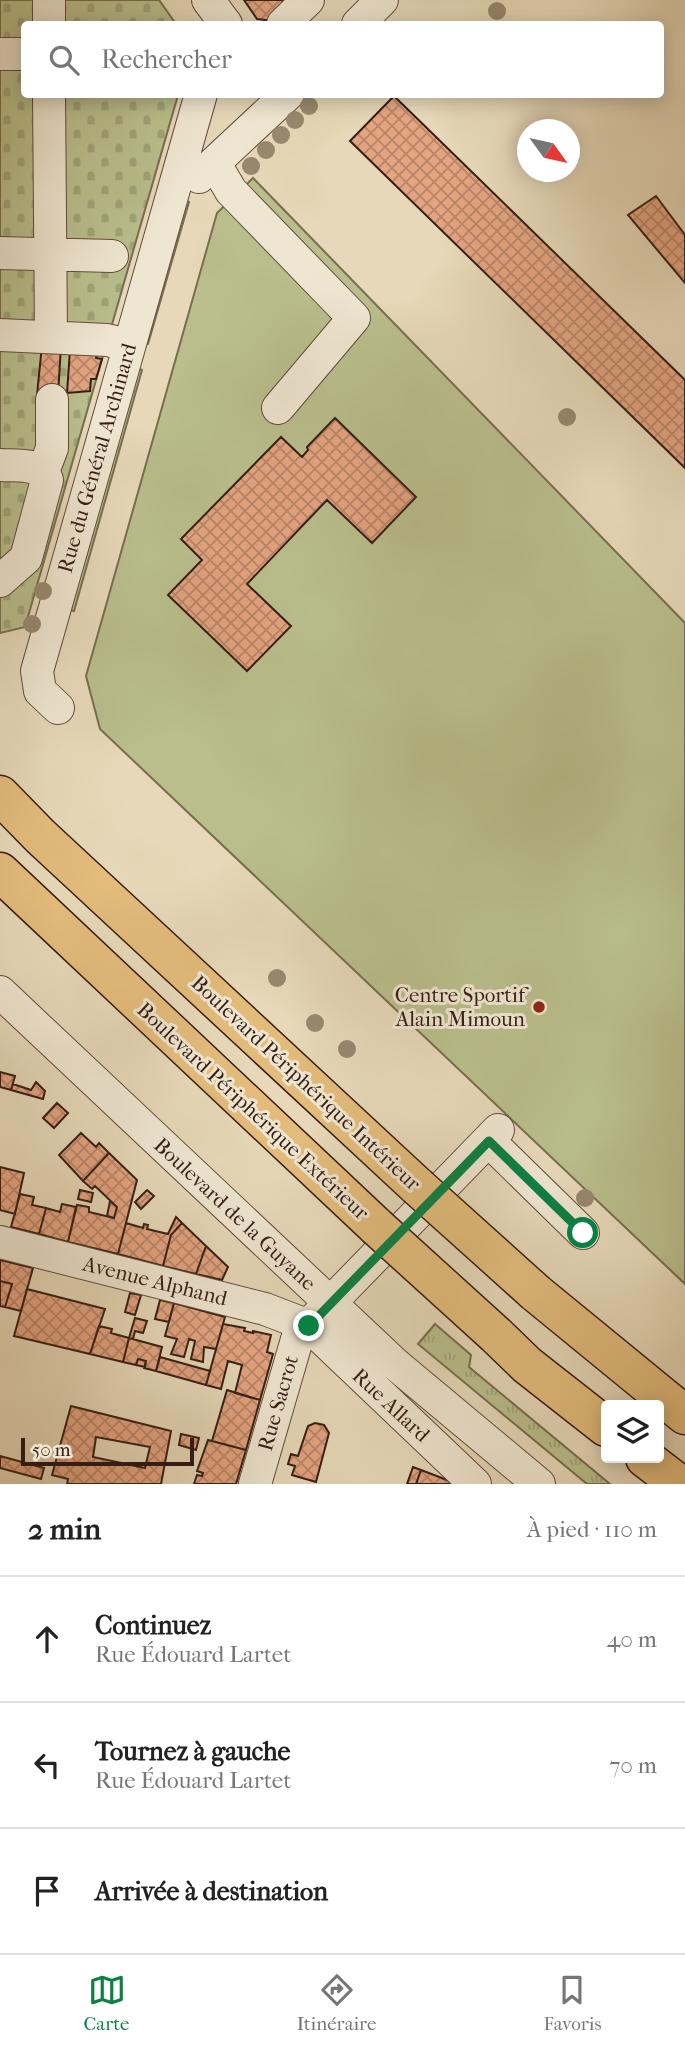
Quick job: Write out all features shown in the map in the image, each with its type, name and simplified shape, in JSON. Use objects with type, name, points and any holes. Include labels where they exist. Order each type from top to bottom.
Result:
[{"type":"highway","name":"Boulevard Périphérique Intérieur","points":[[0,795],[40,836],[417,1186],[536,1293],[685,1415]]},
{"type":"highway","name":"Boulevard Périphérique Extérieur","points":[[0,872],[527,1365],[601,1423]]},
{"type":"highway","points":[[652,1463],[679,1484]]},
{"type":"street","points":[[49,0],[49,21]]},
{"type":"street","points":[[286,21],[307,0]]},
{"type":"street","points":[[361,21],[382,0]]},
{"type":"street","points":[[0,54],[21,54]]},
{"type":"street","points":[[49,98],[48,254],[51,337]]},
{"type":"street","name":"Rue du Général Archinard","points":[[58,708],[40,691],[37,671],[200,98]]},
{"type":"street","points":[[169,202],[215,164],[279,98]]},
{"type":"street","points":[[215,164],[231,191],[354,318],[278,408]]},
{"type":"street","points":[[0,253],[112,256]]},
{"type":"street","points":[[0,335],[107,340],[128,345]]},
{"type":"street","points":[[0,581],[26,558],[47,486],[43,472],[52,448],[52,400]]},
{"type":"street","points":[[0,466],[27,466],[43,472]]},
{"type":"street","name":"Boulevard de la Guyane","points":[[0,992],[320,1315],[394,1363],[539,1484]]},
{"type":"street","name":"Rue Sacrot","points":[[255,1484],[298,1336],[494,1136],[583,1233]]},
{"type":"street","name":"Avenue Alphand","points":[[0,1242],[265,1309],[320,1315]]},
{"type":"street","name":"Rue Allard","points":[[320,1315],[475,1484]]},
{"type":"green space","points":[[0,0],[159,0],[174,21],[21,21],[21,98],[177,98],[25,627],[0,633]]},
{"type":"green space","name":"Centre Sportif Alain Mimoun","points":[[253,178],[685,623],[685,1284],[100,729],[86,676],[217,213]]},
{"type":"green space","points":[[185,200],[189,202],[148,344],[143,345]]},
{"type":"green space","points":[[138,368],[142,370],[74,611],[65,609]]},
{"type":"green space","points":[[435,1324],[471,1355],[469,1367],[610,1484],[587,1484],[418,1344]]},
{"type":"building","points":[[244,0],[294,0],[274,21],[257,19]]},
{"type":"building","points":[[392,98],[396,98],[685,380],[685,468],[350,141]]},
{"type":"building","points":[[656,196],[685,235],[685,283],[628,215]]},
{"type":"building","points":[[42,345],[61,346],[58,395],[37,395]]},
{"type":"building","points":[[70,350],[97,352],[96,358],[102,359],[96,379],[91,379],[90,391],[67,393]]},
{"type":"building","points":[[335,418],[416,497],[372,543],[327,500],[247,584],[291,626],[247,671],[168,595],[202,560],[181,539],[281,437],[302,457],[308,450],[307,447]]},
{"type":"building","points":[[0,1072],[15,1076],[11,1090],[0,1087]]},
{"type":"building","points":[[36,1082],[45,1091],[43,1099],[11,1090],[13,1084],[31,1090]]},
{"type":"building","points":[[57,1103],[68,1113],[54,1128],[43,1118]]},
{"type":"building","points":[[81,1133],[96,1147],[99,1143],[109,1153],[83,1181],[59,1155]]},
{"type":"building","points":[[109,1153],[137,1180],[118,1254],[68,1242],[77,1205],[89,1207],[89,1212],[114,1218],[117,1207],[95,1186],[92,1189],[83,1181]]},
{"type":"building","points":[[0,1167],[24,1173],[15,1214],[0,1210]]},
{"type":"building","points":[[80,1190],[93,1193],[91,1202],[78,1199]]},
{"type":"building","points":[[147,1190],[154,1196],[141,1209],[135,1202]]},
{"type":"building","points":[[20,1194],[34,1197],[32,1205],[46,1208],[39,1234],[11,1227]]},
{"type":"building","points":[[110,1201],[117,1207],[114,1218],[107,1216]]},
{"type":"building","points":[[62,1204],[76,1207],[68,1242],[39,1234],[46,1208],[60,1212]]},
{"type":"building","points":[[176,1217],[182,1223],[171,1235],[163,1266],[118,1254],[126,1223],[143,1228],[144,1224],[148,1225],[147,1229],[168,1234]]},
{"type":"building","points":[[182,1223],[206,1246],[196,1274],[163,1266],[171,1235]]},
{"type":"building","points":[[206,1246],[228,1267],[222,1280],[196,1274]]},
{"type":"building","points":[[0,1260],[33,1268],[21,1311],[5,1307],[12,1284],[0,1281]]},
{"type":"building","points":[[0,1281],[12,1284],[5,1307],[0,1306]]},
{"type":"building","points":[[27,1289],[105,1309],[90,1354],[14,1336]]},
{"type":"building","points":[[130,1293],[141,1295],[135,1315],[125,1312]]},
{"type":"building","points":[[160,1300],[174,1303],[169,1322],[155,1319]]},
{"type":"building","points":[[174,1303],[225,1317],[216,1349],[204,1347],[203,1362],[191,1359],[195,1341],[189,1339],[184,1357],[171,1354],[177,1339],[165,1336]]},
{"type":"building","points":[[135,1318],[147,1321],[143,1333],[135,1331],[133,1339],[129,1338]]},
{"type":"building","points":[[223,1324],[245,1328],[244,1331],[271,1335],[267,1352],[273,1354],[260,1400],[235,1393],[242,1365],[228,1361],[221,1389],[206,1385]]},
{"type":"building","points":[[99,1326],[129,1338],[123,1362],[90,1354]]},
{"type":"building","points":[[129,1338],[162,1347],[156,1371],[144,1368],[146,1361],[138,1359],[136,1365],[123,1362]]},
{"type":"building","points":[[160,1357],[210,1371],[206,1385],[156,1371]]},
{"type":"building","points":[[138,1359],[146,1361],[145,1367],[136,1365]]},
{"type":"building","points":[[227,1390],[260,1400],[246,1450],[212,1441]]},
{"type":"building","points":[[71,1406],[171,1431],[161,1484],[67,1484],[68,1479],[52,1475]],"holes":[[[96,1437],[150,1447],[145,1468],[93,1457]]]},
{"type":"building","points":[[315,1423],[324,1425],[329,1433],[316,1482],[292,1475],[295,1466],[288,1464],[291,1454],[298,1456],[308,1426]]},
{"type":"building","points":[[181,1434],[199,1438],[196,1450],[179,1445]]},
{"type":"building","points":[[208,1440],[246,1450],[236,1484],[194,1484],[197,1475],[202,1476],[203,1473],[197,1471]]},
{"type":"building","points":[[0,1456],[44,1468],[41,1479],[0,1468]]},
{"type":"building","points":[[413,1467],[421,1470],[416,1484],[407,1484]]},
{"type":"building","points":[[421,1470],[455,1483],[455,1484],[416,1484]]},
{"type":"place","name":"Centre Sportif Alain Mimoun","points":[[539,1007]]},
{"type":"route","points":[[309,1326],[489,1141],[583,1233]]}]
